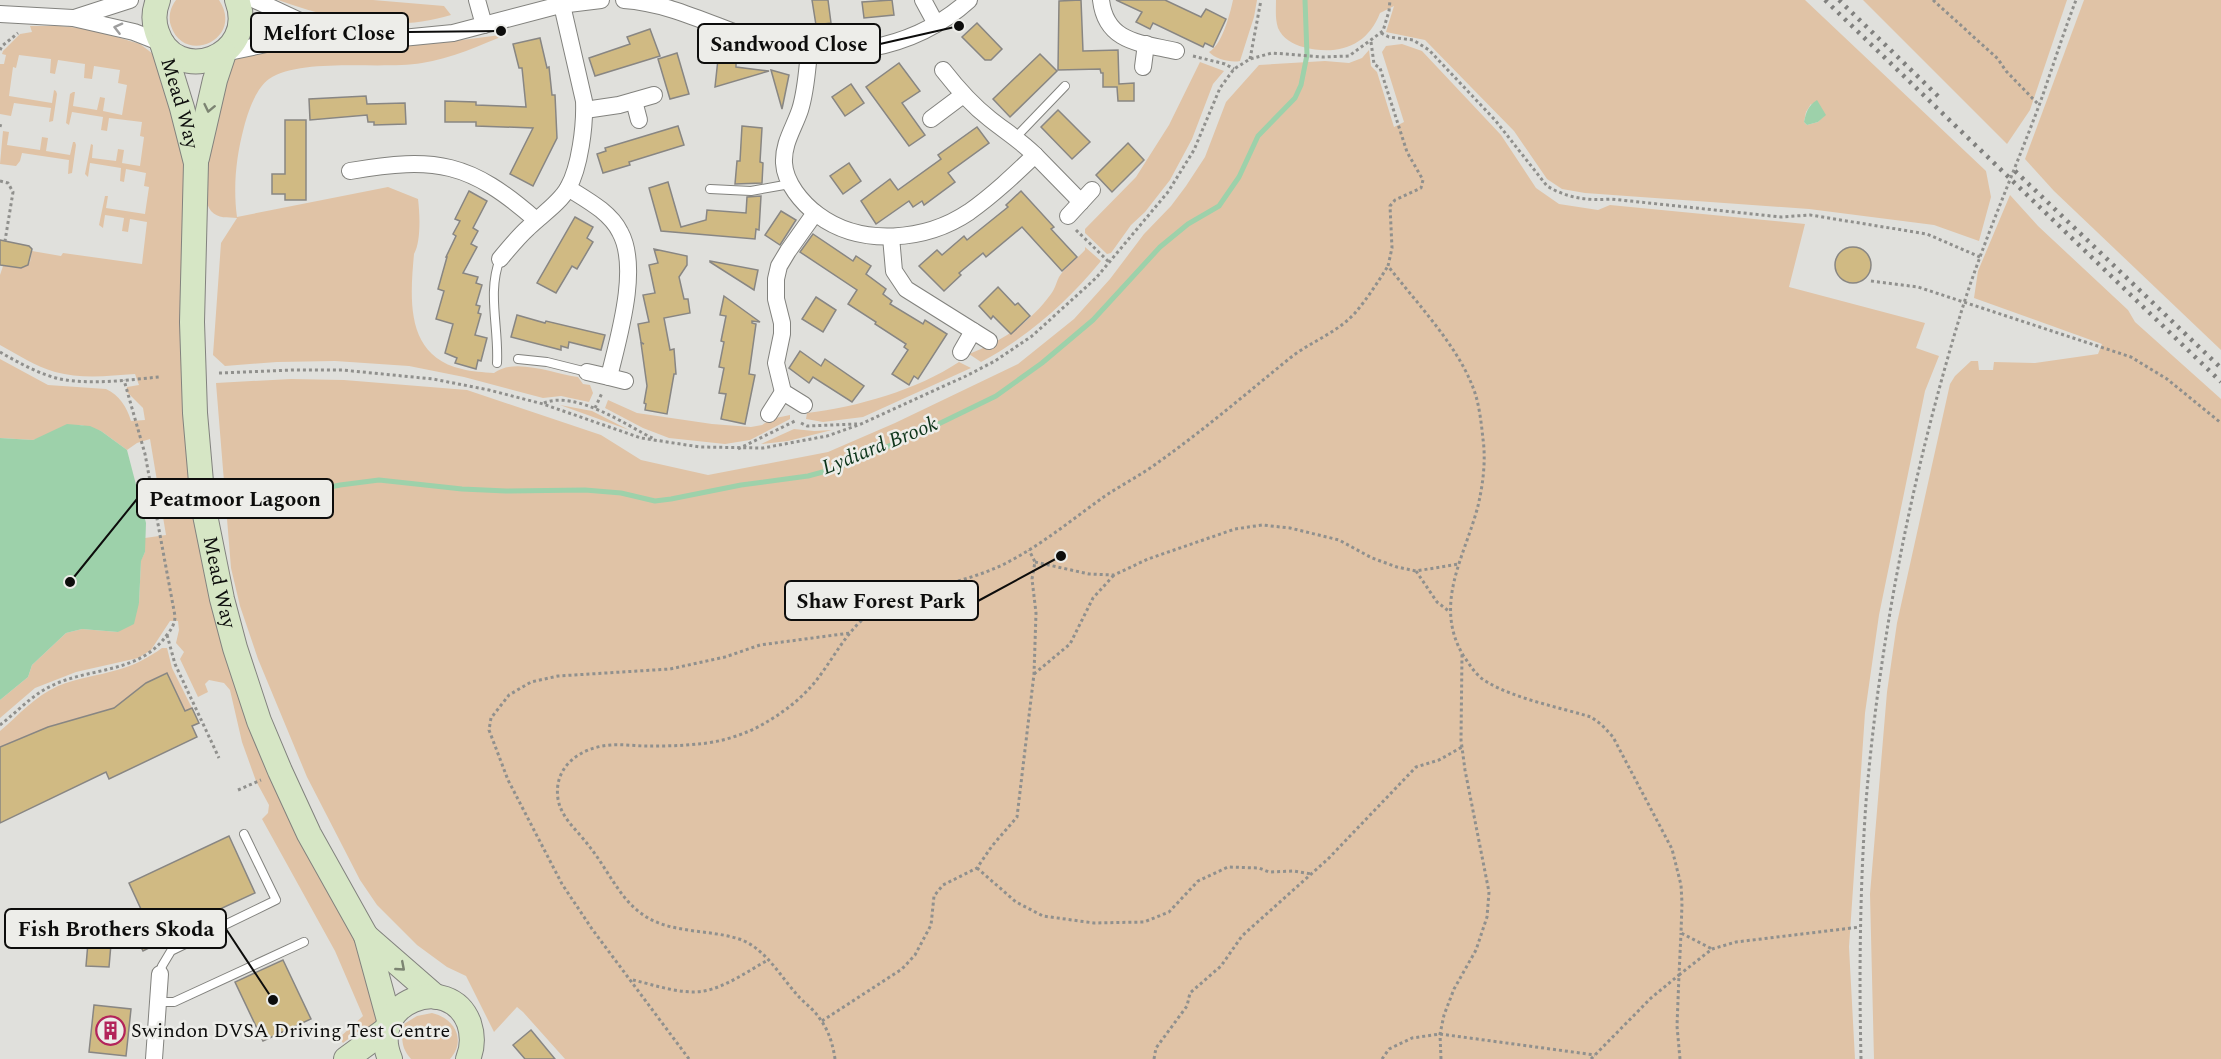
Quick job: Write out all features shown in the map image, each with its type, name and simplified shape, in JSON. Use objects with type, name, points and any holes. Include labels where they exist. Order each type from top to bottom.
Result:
[{"type":"main road","name":"Mead Way","points":[[158,0],[154,15],[155,27],[186,119],[196,164],[192,331],[195,413],[203,505],[212,554],[235,648],[259,721],[309,834],[366,936],[388,1025],[386,1050],[390,1059]]},
{"type":"main road","name":"Mead Way","points":[[196,164],[215,80],[224,53],[240,29],[240,9],[237,0]]},
{"type":"main road","points":[[162,43],[174,55],[185,60],[206,61],[224,53]]},
{"type":"main road","name":"Mead Way","points":[[366,936],[436,997],[449,1001],[460,1010],[472,1031],[469,1058]]},
{"type":"main road","points":[[346,1059],[388,1025],[398,1009],[409,1001],[422,997],[436,997]]},
{"type":"street","points":[[73,18],[130,0]]},
{"type":"street","points":[[255,0],[317,29],[402,38],[453,33],[562,5],[601,0]]},
{"type":"street","points":[[477,0],[484,26]]},
{"type":"street","points":[[633,0],[678,11],[761,42],[809,51],[843,52],[877,47],[906,38],[936,24],[969,0]]},
{"type":"street","points":[[923,0],[936,24]]},
{"type":"street","points":[[1101,0],[1103,14],[1110,27],[1120,35],[1176,51]]},
{"type":"street","points":[[500,259],[568,188],[577,162],[585,110],[562,5]]},
{"type":"street","points":[[0,14],[73,18],[134,32],[162,43]]},
{"type":"street","points":[[224,53],[290,39],[317,29]]},
{"type":"street","points":[[1143,67],[1146,44]]},
{"type":"street","points":[[809,51],[802,101],[789,134],[784,153],[784,164],[790,184],[816,213],[845,230],[891,237],[943,226],[968,213],[1035,155]]},
{"type":"street","points":[[943,70],[963,95],[991,120],[1016,137],[1087,196],[1068,216]]},
{"type":"street","points":[[585,110],[654,95]]},
{"type":"street","points":[[931,119],[963,95]]},
{"type":"street","points":[[634,101],[639,120]]},
{"type":"street","points":[[350,171],[402,163],[454,169],[485,181],[536,220]]},
{"type":"street","points":[[568,188],[611,219],[625,243],[627,262],[617,379],[587,372]]},
{"type":"street","points":[[801,412],[783,392],[776,363],[782,323],[776,299],[776,279],[779,266],[788,250],[816,213]]},
{"type":"street","points":[[891,237],[894,271],[906,290],[989,341]]},
{"type":"street","points":[[961,351],[973,331]]},
{"type":"street","points":[[769,414],[783,392]]},
{"type":"street","points":[[154,1059],[160,974]]},
{"type":"lane","points":[[1016,137],[1065,86]]},
{"type":"lane","points":[[710,189],[751,191],[790,184]]},
{"type":"lane","points":[[497,363],[498,332],[493,284],[500,259]]},
{"type":"lane","points":[[518,359],[548,362],[587,372]]},
{"type":"lane","points":[[160,974],[171,951],[276,900],[244,834]]},
{"type":"lane","points":[[158,1002],[174,1002],[304,942]]},
{"type":"path","points":[[1261,0],[1250,59],[1272,53],[1349,57],[1381,33],[1386,25],[1390,0]]},
{"type":"path","points":[[1932,0],[1998,59],[2006,71],[2039,105]]},
{"type":"path","points":[[1861,1059],[1860,927],[1866,804],[1886,640],[1904,540],[1918,473],[1965,302],[2076,0]]},
{"type":"path","points":[[1381,33],[1389,37],[1413,40],[1429,50],[1495,120],[1547,186],[1555,191],[1572,197],[1596,201],[1611,199],[1780,217],[1810,215],[1832,218],[1927,234],[1980,257]]},
{"type":"path","points":[[836,1059],[833,1046],[821,1021],[752,945],[738,939],[657,922],[642,915],[629,902],[563,813],[558,803],[559,776],[566,764],[577,755],[593,748],[610,745],[701,744],[717,741],[763,725],[793,704],[814,684],[850,633],[864,618],[881,607],[914,594],[983,573],[1029,550],[1109,493],[1134,480],[1163,459],[1303,348],[1333,331],[1353,315],[1388,266],[1392,248],[1390,206],[1395,200],[1421,188],[1423,180],[1407,153],[1380,68],[1374,64],[1371,42]]},
{"type":"path","points":[[1176,51],[1225,64],[1234,69]]},
{"type":"path","points":[[0,181],[8,183],[13,192],[6,241]]},
{"type":"path","points":[[1068,216],[1070,224],[1109,262]]},
{"type":"path","points":[[1388,266],[1462,364],[1473,386],[1479,410],[1484,440],[1484,474],[1478,506],[1454,583],[1450,612],[1455,636],[1462,652],[1473,670],[1485,681],[1504,690],[1591,717],[1602,725],[1613,737],[1672,849],[1681,885],[1682,903],[1677,1026],[1680,1059]]},
{"type":"path","points":[[1871,281],[1918,287],[2139,360],[2188,394],[2221,423]]},
{"type":"path","points":[[0,352],[37,372],[61,379],[92,381],[159,377]]},
{"type":"path","points":[[0,725],[35,695],[49,687],[81,675],[137,661],[154,649],[173,626],[175,616],[145,454],[124,380]]},
{"type":"path","points":[[543,404],[553,399],[595,408],[658,442]]},
{"type":"path","points":[[801,412],[807,426],[861,424]]},
{"type":"path","points":[[1034,674],[1070,644],[1093,598],[1114,575],[1148,559],[1234,529],[1262,525],[1290,528],[1339,540],[1372,558],[1416,571],[1460,564]]},
{"type":"path","points":[[821,1021],[902,969],[915,956],[931,925],[934,896],[943,885],[977,868],[1017,817],[1034,674],[1036,613],[1032,579],[1035,562],[1029,550]]},
{"type":"path","points":[[1035,562],[1089,574],[1114,575]]},
{"type":"path","points":[[1416,571],[1437,602],[1450,612]]},
{"type":"path","points":[[689,1059],[592,929],[562,884],[508,780],[489,729],[491,718],[509,695],[531,682],[558,676],[670,669],[725,657],[760,645],[850,633]]},
{"type":"path","points":[[167,635],[175,664],[219,758]]},
{"type":"path","points":[[1441,1059],[1440,1034],[1444,1014],[1454,989],[1476,950],[1487,917],[1489,892],[1462,747],[1460,711],[1462,652]]},
{"type":"path","points":[[1154,1059],[1156,1048],[1187,1006],[1190,993],[1221,966],[1242,936],[1312,874],[1416,767],[1438,760],[1462,747]]},
{"type":"path","points":[[238,790],[280,771]]},
{"type":"path","points":[[977,868],[1016,902],[1043,916],[1094,923],[1144,922],[1169,912],[1198,880],[1228,867],[1312,874]]},
{"type":"path","points":[[1591,1059],[1651,998],[1712,949],[1736,942],[1768,937],[1860,927]]},
{"type":"path","points":[[1681,933],[1712,949]]},
{"type":"path","points":[[632,980],[686,991],[703,991],[721,986],[768,960]]},
{"type":"path","points":[[1382,1059],[1389,1049],[1412,1038],[1440,1034],[1595,1055]]},
{"type":"shaded area","points":[[176,0],[219,0],[225,14],[224,26],[219,36],[210,43],[199,46],[188,44],[178,38],[170,19],[171,9]]},
{"type":"shaded area","points":[[278,0],[373,0],[444,6],[451,15],[407,23],[363,22],[320,13]]},
{"type":"shaded area","points":[[1233,0],[1257,0],[1240,61],[1228,61],[1209,52],[1222,36]]},
{"type":"shaded area","points":[[1276,0],[1805,0],[1986,171],[1991,197],[1979,241],[1934,225],[1809,209],[1585,193],[1562,189],[1547,179],[1514,131],[1425,40],[1386,32],[1394,6],[1380,13],[1374,25],[1359,41],[1339,49],[1316,50],[1292,43],[1280,32],[1276,18]],"holes":[[[1811,104],[1825,115],[1818,122],[1807,125],[1804,122]]]},
{"type":"shaded area","points":[[1863,0],[2067,0],[2030,110],[2007,144]]},
{"type":"shaded area","points":[[2084,0],[2221,0],[2221,350],[2054,191],[2025,159]]},
{"type":"shaded area","points":[[30,26],[90,29],[140,44],[157,57],[184,151],[190,482],[201,554],[219,629],[361,952],[378,1017],[367,1032],[363,1028],[343,1043],[339,1038],[363,1016],[335,951],[262,819],[268,813],[269,805],[256,781],[242,742],[230,690],[224,683],[209,680],[205,684],[208,692],[198,697],[180,659],[184,652],[176,643],[179,630],[178,621],[170,621],[151,650],[138,658],[76,672],[35,688],[0,718],[0,700],[28,677],[32,665],[66,633],[82,629],[118,632],[139,603],[141,560],[145,552],[145,538],[166,535],[150,439],[137,443],[127,450],[101,431],[81,425],[33,440],[0,438],[0,359],[48,385],[106,389],[122,402],[131,421],[145,420],[143,408],[126,391],[127,387],[139,385],[135,374],[75,376],[55,372],[40,367],[0,345],[0,275],[3,266],[25,267],[30,262],[32,251],[142,264],[147,222],[130,219],[128,232],[122,231],[124,218],[105,215],[103,228],[99,225],[105,196],[108,196],[106,208],[145,214],[149,187],[144,186],[146,173],[126,169],[124,182],[120,181],[121,168],[90,163],[88,177],[85,174],[91,144],[93,145],[92,158],[116,161],[118,149],[124,150],[122,163],[140,166],[144,137],[140,136],[142,122],[109,118],[107,131],[101,130],[103,117],[72,112],[69,125],[66,123],[70,94],[73,92],[75,92],[73,106],[97,110],[100,97],[105,98],[103,111],[122,115],[127,85],[118,83],[120,70],[94,66],[92,79],[84,78],[85,64],[58,60],[55,74],[50,73],[51,59],[19,55],[16,68],[13,67],[9,96],[52,103],[54,90],[56,91],[53,121],[49,122],[51,108],[14,103],[11,116],[0,114],[0,64],[4,64],[6,55],[2,54],[3,51],[20,34],[32,32]]},
{"type":"shaded area","points":[[508,34],[433,61],[405,65],[342,65],[301,68],[283,72],[269,79],[260,88],[253,101],[241,138],[235,183],[237,217],[388,187],[418,199],[419,228],[414,254],[412,307],[421,339],[430,352],[443,362],[470,371],[494,373],[503,368],[523,366],[578,377],[583,384],[590,385],[593,393],[589,402],[561,396],[543,398],[464,377],[409,366],[335,361],[225,366],[213,355],[221,243],[237,218],[220,216],[211,211],[205,198],[204,180],[215,115],[232,61],[238,57],[291,44],[439,43]]},
{"type":"shaded area","points":[[1402,44],[1422,51],[1501,135],[1536,188],[1559,204],[1598,210],[1610,205],[1805,224],[1789,287],[1925,323],[1916,348],[1939,356],[1925,391],[1879,615],[1865,713],[1849,947],[1855,1059],[565,1059],[517,1007],[494,1032],[466,976],[447,967],[417,945],[377,905],[360,880],[307,777],[258,659],[240,606],[231,568],[216,383],[291,379],[344,380],[467,390],[601,435],[641,460],[708,475],[828,452],[895,423],[1018,364],[1074,319],[1186,186],[1205,157],[1226,102],[1259,65],[1325,61],[1349,63],[1362,58],[1369,50],[1371,66],[1377,72],[1394,127],[1404,122],[1382,52],[1386,46]]},
{"type":"shaded area","points":[[1200,62],[1224,71],[1213,84],[1192,139],[1170,180],[1145,212],[1131,225],[1111,253],[1107,254],[1085,233],[1085,229],[1136,177],[1169,125]]},
{"type":"shaded area","points":[[1817,100],[1826,115],[1818,122],[1807,125],[1804,122],[1807,112]]},
{"type":"shaded area","points":[[3,131],[9,132],[7,145],[40,150],[42,137],[48,138],[46,151],[70,155],[73,142],[75,142],[72,173],[68,174],[69,160],[22,153],[16,166],[0,164]]},
{"type":"shaded area","points":[[2010,195],[2038,226],[2128,310],[2135,322],[2221,399],[2221,1059],[1874,1059],[1870,894],[1887,692],[1897,623],[1950,384],[1971,361],[1978,361],[1979,370],[1993,370],[1994,362],[2035,363],[2098,354],[2102,344],[1974,298],[1978,271]]},
{"type":"shaded area","points":[[1085,247],[1101,261],[1075,291],[1046,318],[981,362],[969,354],[1004,337],[1034,314],[1052,292],[1062,273],[1085,250]]},
{"type":"shaded area","points":[[959,362],[971,368],[863,417],[823,422],[806,419],[807,413],[866,402],[906,389]]},
{"type":"shaded area","points":[[608,400],[637,413],[712,424],[751,427],[790,415],[790,419],[750,440],[725,444],[669,438],[643,428],[605,408]]},
{"type":"shaded area","points":[[560,405],[592,411],[629,430]]},
{"type":"shaded area","points":[[67,424],[90,426],[127,450],[146,523],[139,603],[134,624],[118,632],[82,629],[66,633],[32,665],[28,677],[0,700],[0,438],[33,440]]},
{"type":"shaded area","points":[[794,429],[832,430],[788,441],[761,444]]},
{"type":"shaded area","points":[[162,648],[167,648],[172,668],[192,708],[185,711],[166,673],[146,683],[114,708],[48,727],[0,747],[0,731],[50,690],[72,681],[129,666]]},
{"type":"shaded area","points":[[432,1013],[446,1020],[456,1031],[458,1037],[455,1052],[450,1059],[411,1059],[403,1043],[404,1024],[417,1016]]},
{"type":"building","points":[[812,0],[828,0],[831,23],[816,25]]},
{"type":"building","points":[[892,0],[894,15],[864,18],[862,2]]},
{"type":"building","points":[[1081,0],[1083,51],[1118,50],[1119,84],[1134,83],[1134,101],[1118,101],[1117,87],[1103,87],[1103,73],[1100,69],[1058,70],[1059,1]]},
{"type":"building","points":[[1116,0],[1165,0],[1201,17],[1206,9],[1226,19],[1213,47],[1205,43],[1203,47],[1153,23],[1150,29],[1136,22],[1142,12]]},
{"type":"building","points":[[977,23],[1002,49],[991,60],[985,60],[962,37]]},
{"type":"building","points":[[650,29],[660,56],[595,76],[589,58],[630,44],[627,37]]},
{"type":"building","points":[[540,38],[547,68],[549,67],[552,95],[555,95],[557,138],[533,186],[510,174],[533,128],[476,126],[476,122],[445,122],[445,101],[526,107],[522,68],[519,68],[513,44]]},
{"type":"building","points":[[677,53],[689,94],[670,99],[658,59]]},
{"type":"building","points":[[1040,54],[1057,71],[1010,117],[993,99]]},
{"type":"building","points":[[718,59],[736,62],[736,67],[769,71],[715,87]]},
{"type":"building","points":[[899,63],[920,91],[902,103],[925,135],[909,146],[866,87]]},
{"type":"building","points":[[771,70],[789,75],[782,109]]},
{"type":"building","points":[[851,84],[864,103],[845,116],[832,97]]},
{"type":"building","points":[[366,96],[367,104],[405,103],[406,124],[374,125],[374,122],[368,122],[367,115],[310,120],[309,99]]},
{"type":"building","points":[[1058,110],[1090,142],[1072,159],[1041,127]]},
{"type":"building","points":[[285,120],[306,120],[306,200],[285,200],[285,194],[272,194],[272,174],[285,174]]},
{"type":"building","points":[[678,126],[684,145],[629,162],[630,165],[603,173],[597,154],[606,151],[605,148]]},
{"type":"building","points":[[742,126],[762,128],[760,162],[763,163],[762,183],[735,184],[737,161],[740,161]]},
{"type":"building","points":[[977,127],[989,143],[948,173],[955,182],[924,205],[922,201],[913,207],[909,201],[876,224],[861,201],[890,179],[898,190],[941,159],[938,155]]},
{"type":"building","points":[[1128,143],[1144,160],[1112,192],[1096,175]]},
{"type":"building","points":[[849,163],[861,181],[843,194],[830,176]]},
{"type":"building","points":[[668,182],[681,227],[706,220],[707,210],[746,213],[747,197],[761,196],[759,230],[756,229],[755,239],[661,231],[649,188]]},
{"type":"building","points":[[469,191],[487,201],[473,228],[478,231],[471,244],[477,247],[463,273],[478,277],[476,283],[482,285],[476,305],[480,306],[478,313],[481,314],[475,335],[487,338],[481,361],[478,360],[476,369],[455,363],[457,358],[445,353],[453,324],[436,319],[444,291],[438,289],[446,257],[456,236],[453,234],[460,221],[455,219]]},
{"type":"building","points":[[1021,191],[1054,227],[1051,229],[1077,257],[1062,271],[1022,227],[986,257],[983,253],[959,273],[961,275],[944,291],[919,266],[937,250],[942,255],[964,236],[967,240],[1008,207],[1006,205]]},
{"type":"building","points":[[781,211],[796,220],[780,245],[765,235]]},
{"type":"building","points":[[575,217],[593,227],[587,238],[593,242],[577,269],[572,266],[556,293],[537,283]]},
{"type":"building","points":[[813,234],[853,261],[856,256],[871,266],[866,274],[886,289],[883,294],[892,301],[890,304],[923,324],[925,320],[947,334],[918,379],[914,376],[909,385],[892,374],[908,350],[904,347],[906,344],[848,304],[857,290],[800,252]]},
{"type":"building","points":[[0,240],[29,246],[32,249],[28,265],[21,268],[0,265]]},
{"type":"building","points":[[1853,247],[1865,253],[1871,265],[1865,277],[1853,283],[1841,277],[1835,265],[1841,253]]},
{"type":"building","points":[[654,249],[687,256],[687,265],[679,277],[684,299],[688,299],[690,313],[664,318],[670,350],[674,349],[676,374],[674,374],[667,414],[645,410],[646,404],[644,403],[647,386],[641,343],[644,344],[641,342],[638,324],[649,322],[643,295],[655,293],[649,265],[658,263]]},
{"type":"building","points":[[710,262],[758,270],[754,290]]},
{"type":"building","points":[[998,287],[1015,305],[1018,303],[1030,316],[1011,334],[993,316],[991,319],[979,306]]},
{"type":"building","points":[[724,296],[760,322],[752,321],[756,324],[749,374],[755,375],[745,424],[721,419],[726,394],[719,393],[724,368],[719,367],[726,316],[720,315]]},
{"type":"building","points":[[816,297],[836,310],[823,332],[802,319]]},
{"type":"building","points":[[517,315],[605,335],[601,350],[569,342],[568,348],[561,346],[561,350],[511,337]]},
{"type":"building","points":[[800,351],[821,366],[825,359],[864,386],[852,402],[813,377],[809,383],[789,368]]},
{"type":"building","points":[[167,673],[185,711],[192,708],[199,723],[192,726],[197,737],[109,779],[106,772],[0,823],[0,747],[48,727],[114,708],[146,683]]},
{"type":"building","points":[[229,836],[255,893],[192,922],[189,916],[152,933],[129,883]]},
{"type":"building","points":[[90,919],[113,921],[109,967],[86,966]]},
{"type":"building","points":[[129,922],[147,923],[157,944],[143,951]]},
{"type":"building","points":[[283,960],[311,1019],[263,1041],[235,982]]},
{"type":"building","name":"Swindon DVSA Driving Test Centre","points":[[94,1005],[131,1009],[126,1056],[89,1052]]},
{"type":"building","points":[[531,1030],[555,1059],[525,1059],[513,1045]]},
{"type":"waterway","name":"Lydiard Brook","points":[[238,506],[340,485],[379,480],[462,489],[585,490],[621,493],[655,501],[741,485],[808,476],[834,469],[922,432],[996,396],[1042,363],[1093,320],[1160,247],[1188,224],[1219,206],[1239,177],[1258,136],[1295,98],[1301,85],[1307,55],[1305,0]]},
{"type":"railway","points":[[1825,0],[2221,382]]},
{"type":"railway","points":[[1839,0],[1940,98]]},
{"type":"railway","points":[[2015,171],[2221,368]]},
{"type":"place","name":"Sandwood Close","points":[[959,26]]},
{"type":"place","name":"Melfort Close","points":[[501,31]]},
{"type":"place","name":"Shaw Forest Park","points":[[1061,556]]},
{"type":"place","name":"Peatmoor Lagoon","points":[[70,582]]},
{"type":"place","name":"Fish Brothers Skoda","points":[[273,1000]]},
{"type":"place","name":"Swindon DVSA Driving Test Centre","points":[[110,1031]]}]
